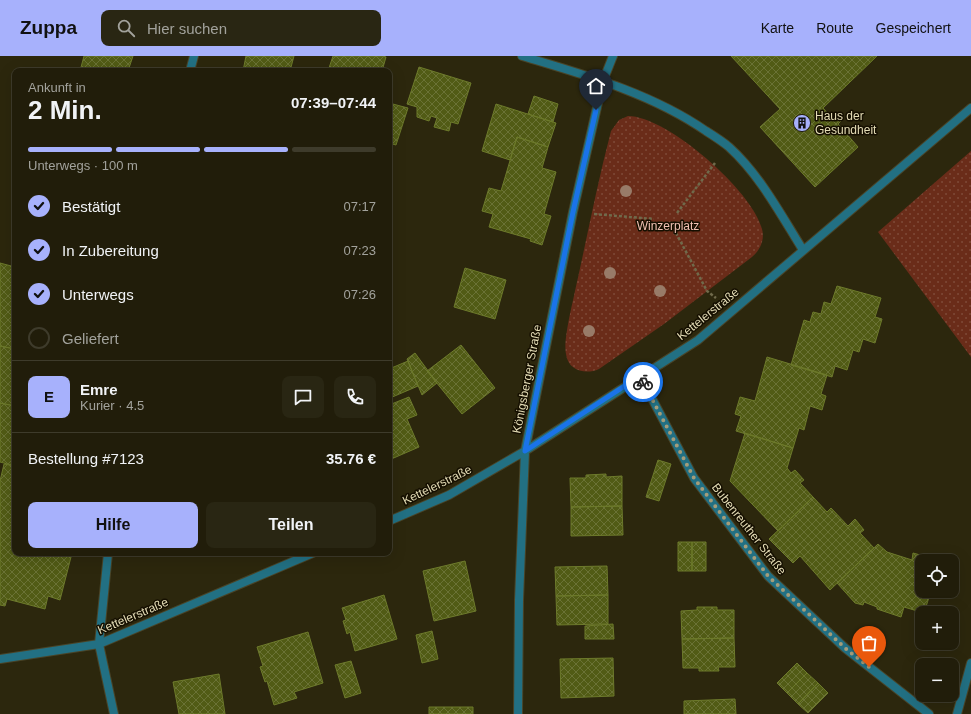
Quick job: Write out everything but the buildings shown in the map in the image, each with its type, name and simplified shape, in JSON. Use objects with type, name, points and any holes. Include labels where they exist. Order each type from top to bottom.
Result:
[{"type":"street","points":[[191,68],[194,56]]},
{"type":"street","points":[[522,56],[603,81],[661,105],[695,123],[729,147],[761,183],[802,250]]},
{"type":"street","name":"Königsberger Straße","points":[[518,714],[519,600],[525,451],[573,212],[603,81],[613,56]]},
{"type":"street","name":"Kettelerstraße","points":[[392,520],[449,495],[525,451],[698,340],[802,250],[971,108]]},
{"type":"street","name":"Bubenreuther Straße","points":[[640,376],[694,478],[768,576],[845,648],[929,714]]},
{"type":"street","points":[[108,556],[99,644],[114,714]]},
{"type":"street","name":"Kettelerstraße","points":[[0,659],[99,644],[306,556]]},
{"type":"street","points":[[957,714],[971,662]]},
{"type":"path","points":[[676,213],[729,147]]},
{"type":"path","points":[[573,212],[654,219]]},
{"type":"path","points":[[676,233],[707,291],[732,311]]},
{"type":"green space","name":"Winzerplatz","points":[[628,116],[645,119],[664,128],[706,158],[743,195],[755,213],[762,229],[763,237],[759,248],[752,257],[664,324],[599,369],[589,372],[574,368],[567,360],[565,348],[568,323],[611,131],[619,120]]},
{"type":"green space","points":[[971,151],[971,357],[878,232]]},
{"type":"way so far","points":[[643,382],[694,478],[768,576],[845,648],[869,667]]},
{"type":"place","name":"Haus der Gesundheit","points":[[802,123]]},
{"type":"route","points":[[596,110],[573,212],[525,451],[640,376],[643,382]]}]
